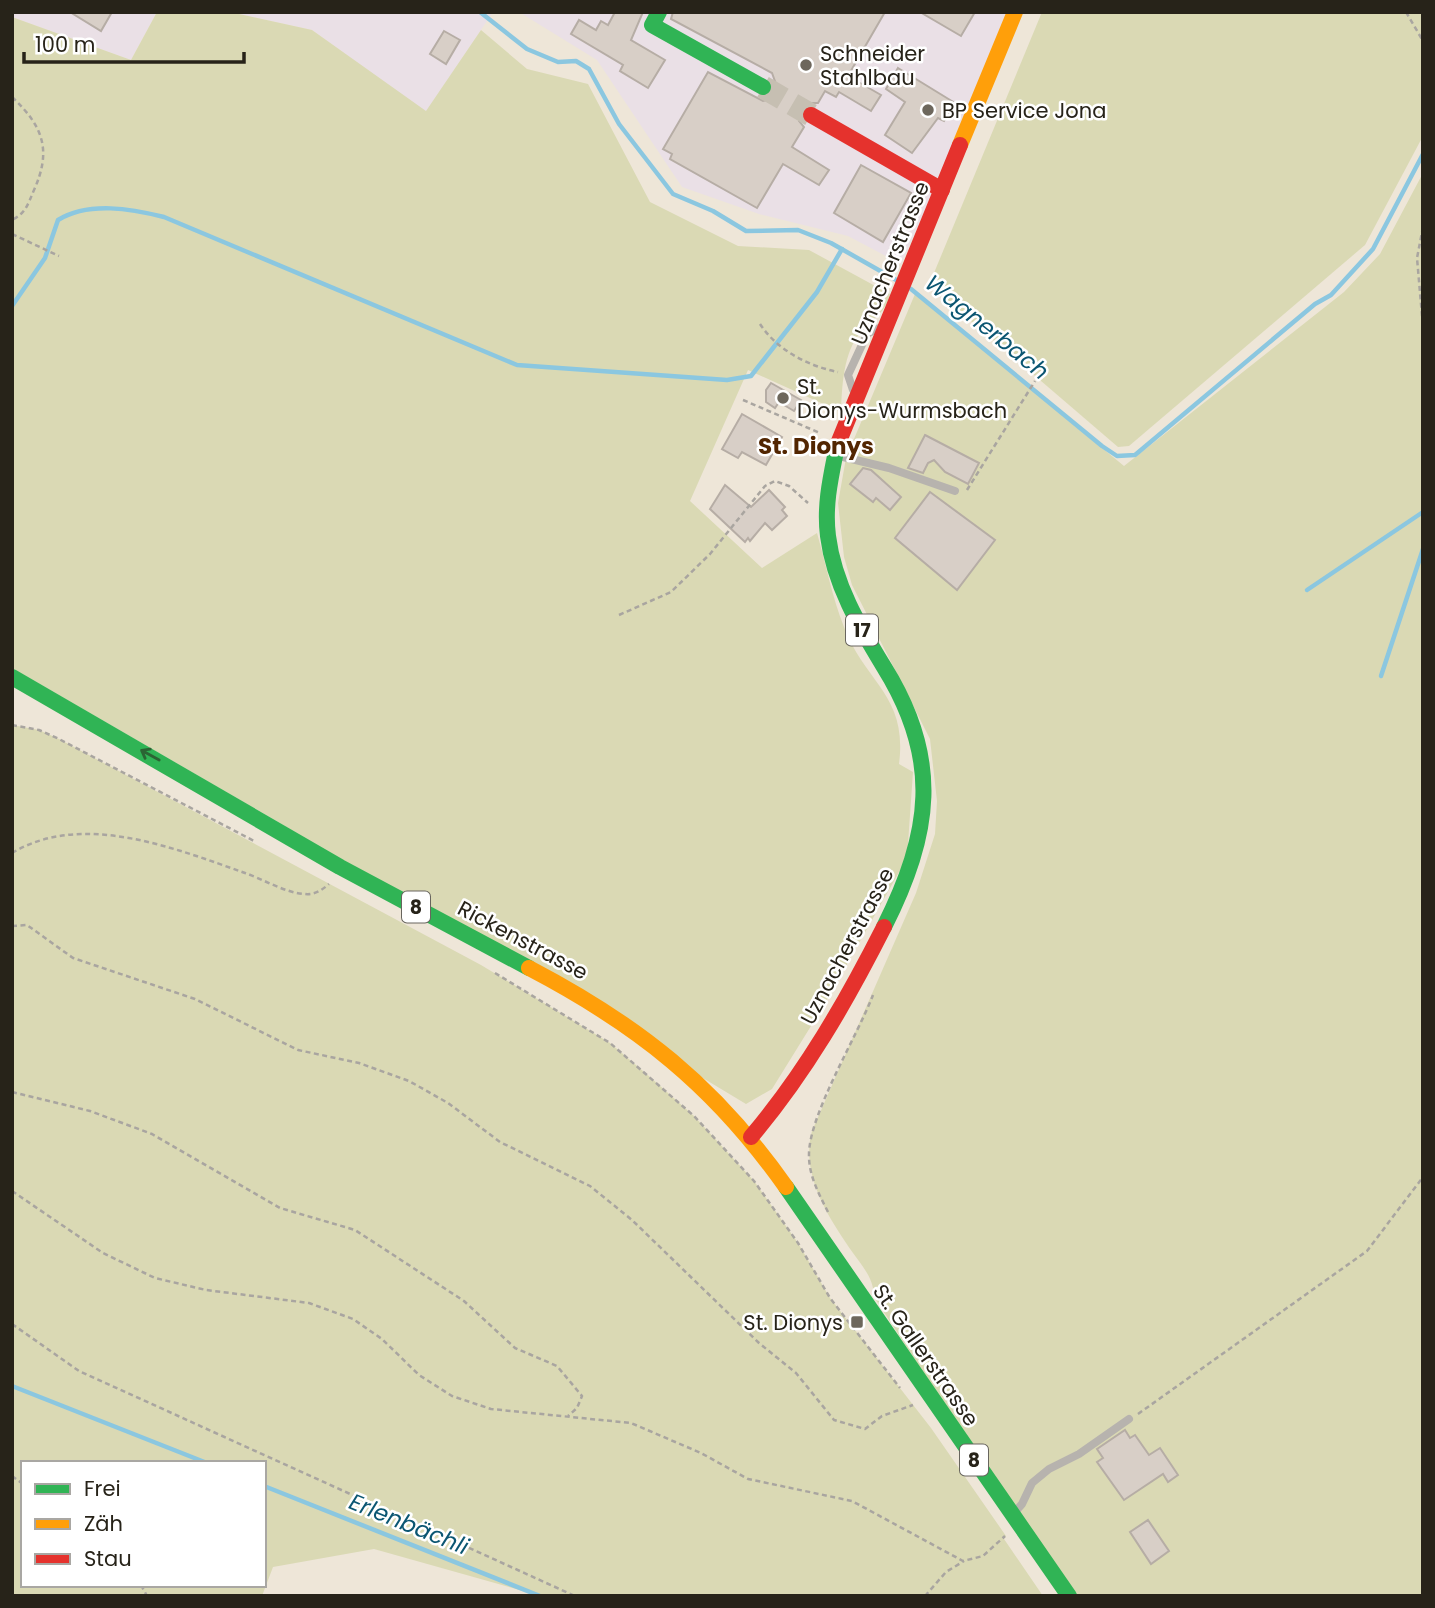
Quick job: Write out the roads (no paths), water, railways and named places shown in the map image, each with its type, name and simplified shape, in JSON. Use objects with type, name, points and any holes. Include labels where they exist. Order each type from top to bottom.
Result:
[{"type":"main road","points":[[659,12],[652,25],[763,87]]},
{"type":"main road","name":"Uznacherstrasse","points":[[751,1137],[776,1109],[838,1015],[898,899],[912,867],[922,827],[923,761],[915,728],[897,687],[855,620],[833,572],[827,535],[827,511],[837,449],[1015,12]]},
{"type":"main road","points":[[811,115],[942,190]]},
{"type":"main road","name":"Rickenstrasse","points":[[12,677],[179,771],[250,816],[340,867],[583,996],[633,1028],[673,1059],[751,1137]]},
{"type":"main road","name":"Rickenstrasse","points":[[12,694],[201,797],[250,816]]},
{"type":"main road","name":"St. Gallerstrasse","points":[[751,1137],[1069,1596]]},
{"type":"lane","points":[[856,400],[848,374],[867,334],[889,322]]},
{"type":"lane","points":[[837,449],[955,491]]},
{"type":"lane","points":[[1012,1515],[1022,1504],[1032,1483],[1049,1469],[1079,1454],[1129,1419]]},
{"type":"waterway","name":"Wagnerbach","points":[[480,12],[527,49],[558,62],[576,61],[589,69],[619,124],[673,194],[713,211],[746,231],[798,230],[831,243],[898,281]]},
{"type":"waterway","name":"Wagnerbach","points":[[911,289],[1102,446],[1117,456],[1135,455],[1315,304],[1331,295],[1373,249],[1423,154]]},
{"type":"waterway","points":[[12,306],[45,258],[58,220],[83,210],[125,209],[164,217],[517,365],[727,380],[751,376],[817,292],[842,249]]},
{"type":"waterway","points":[[1307,590],[1423,512]]},
{"type":"waterway","points":[[1381,676],[1423,549]]},
{"type":"waterway","name":"Erlenbächli","points":[[12,1386],[202,1461]]},
{"type":"waterway","name":"Erlenbächli","points":[[266,1487],[540,1596]]},
{"type":"tunnel","points":[[763,87],[811,115]]},
{"type":"place","name":"Schneider Stahlbau","points":[[806,65]]},
{"type":"place","name":"BP Service Jona","points":[[928,110]]},
{"type":"place","name":"St. Dionys-Wurmsbach","points":[[783,398]]},
{"type":"place","name":"St. Dionys","points":[[857,1322]]},
{"type":"district","name":"St. Dionys","points":[[816,446]]}]
